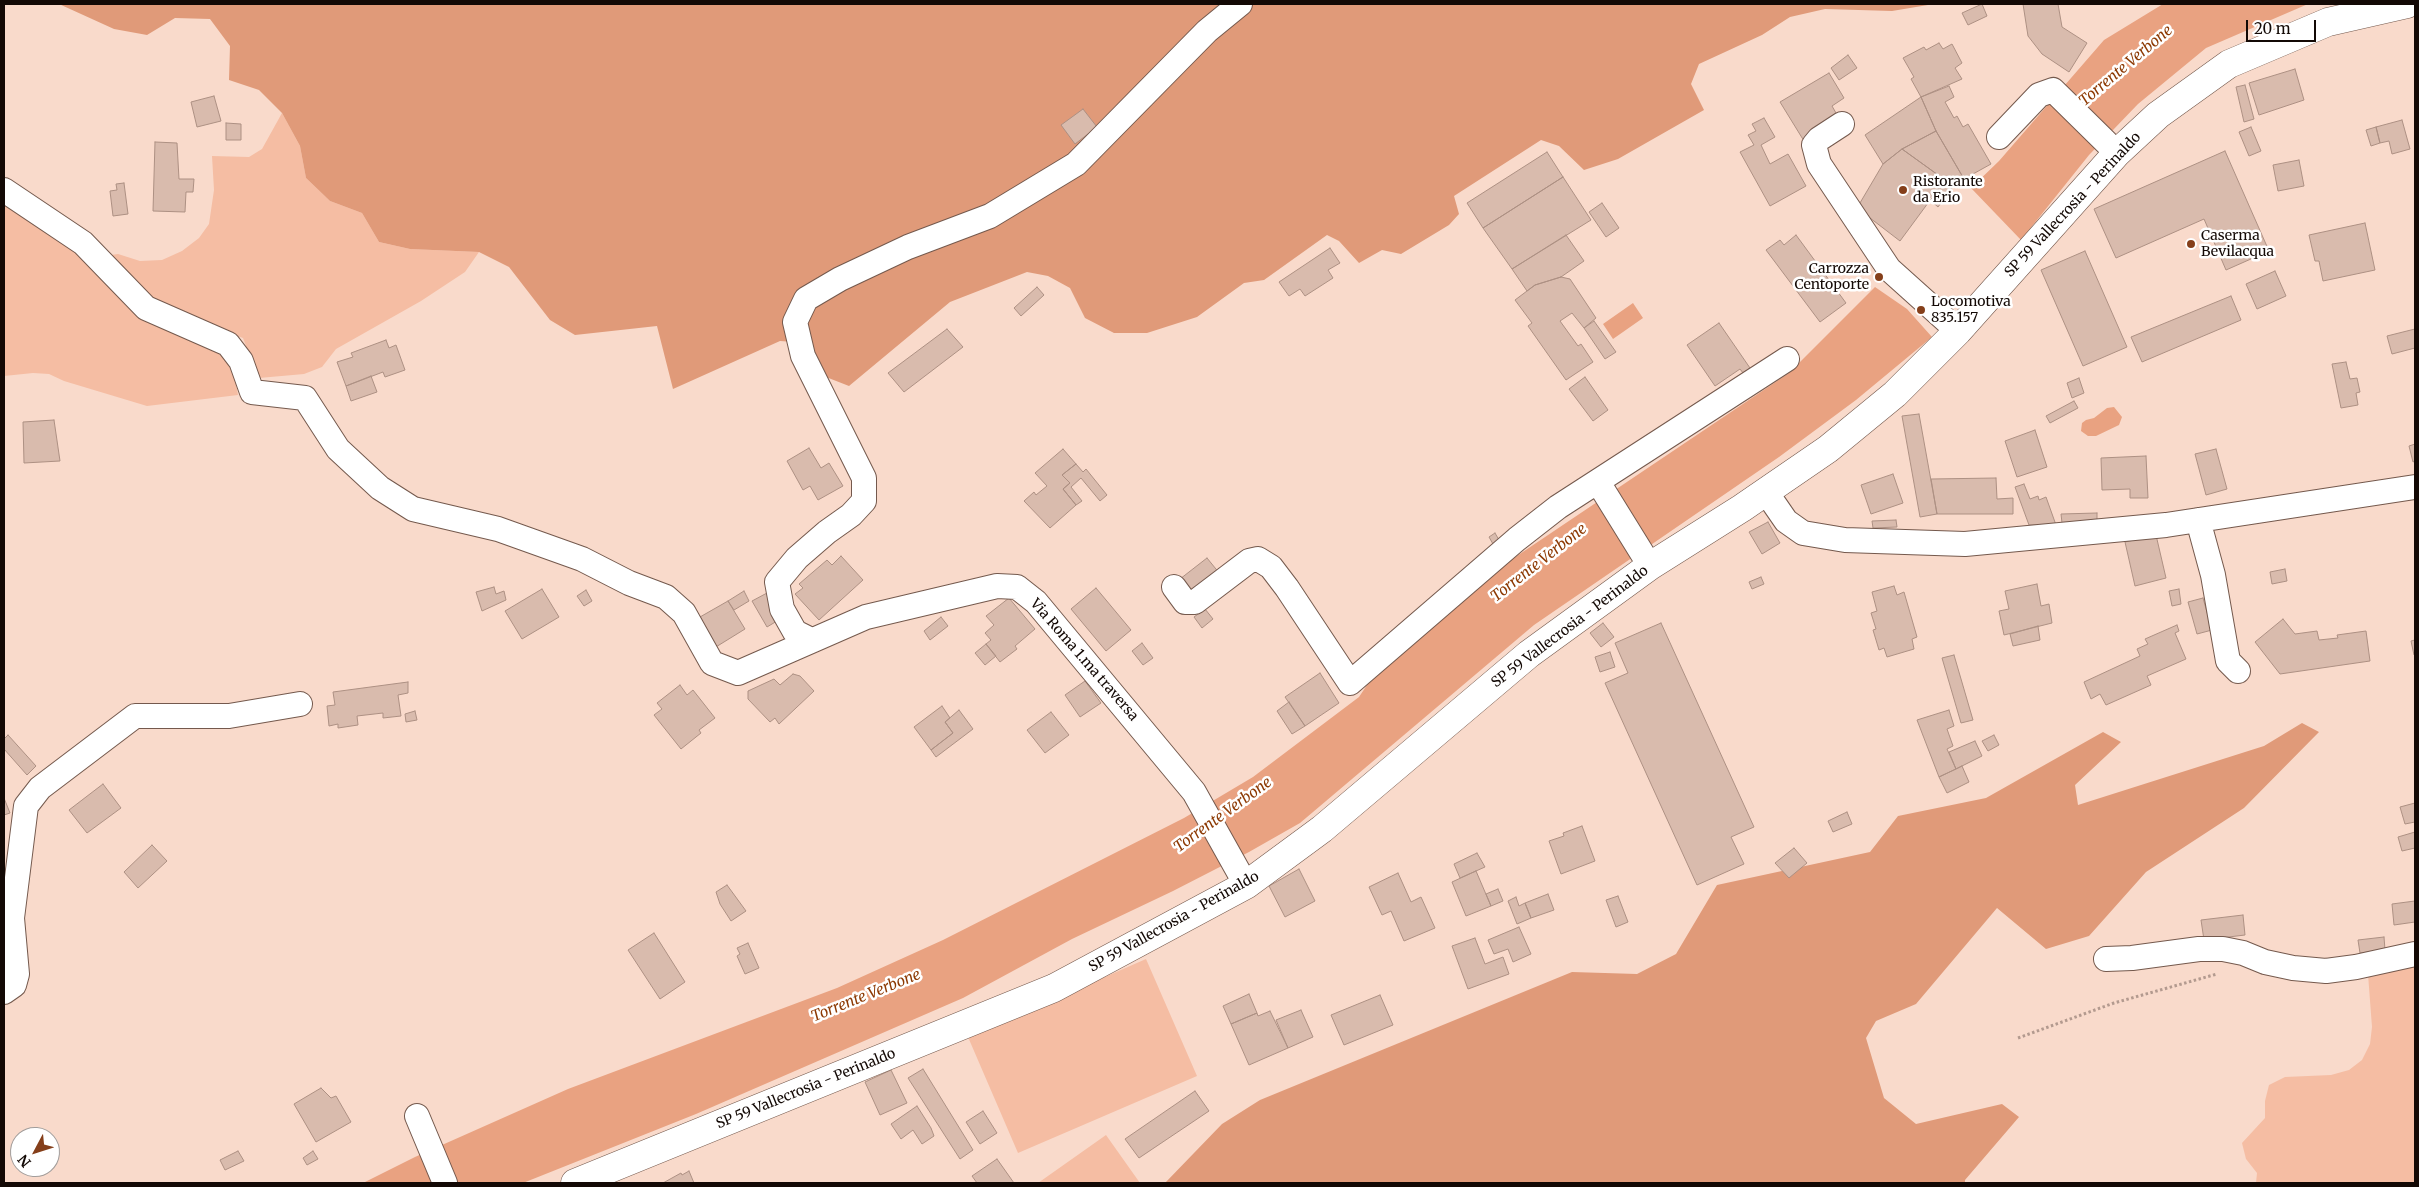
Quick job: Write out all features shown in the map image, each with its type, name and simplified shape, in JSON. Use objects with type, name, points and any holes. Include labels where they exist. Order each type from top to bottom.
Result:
[{"type":"main road","name":"SP 59 Vallecrosia - Perinaldo","points":[[575,1183],[1054,988],[1241,875],[1322,830],[1530,654],[1647,562],[1766,492],[1828,449],[1895,394],[1958,331],[2112,148],[2229,64],[2328,22],[2407,4]]},
{"type":"street","points":[[811,640],[795,632],[782,609],[777,582],[797,558],[827,532],[851,515],[864,502],[864,478],[803,356],[795,322],[806,299],[840,279],[908,247],[990,216],[1076,164],[1208,31],[1240,4]]},
{"type":"street","points":[[1999,137],[2039,95],[2053,90],[2112,148]]},
{"type":"street","points":[[1842,124],[1819,139],[1814,145],[1819,164],[1889,269],[1958,331]]},
{"type":"street","name":"Via Roma 1.ma traversa","points":[[4,190],[83,243],[146,308],[228,344],[240,361],[252,392],[305,398],[338,449],[380,488],[413,509],[498,529],[582,559],[629,583],[666,597],[684,613],[712,664],[738,673],[866,617],[997,586],[1017,587],[1036,602],[1194,792],[1241,875]]},
{"type":"street","points":[[1174,587],[1186,602],[1195,602],[1249,560],[1258,559],[1271,567],[1288,588],[1350,683],[1517,539],[1558,507],[1600,486],[1787,359]]},
{"type":"street","points":[[1600,486],[1647,562]]},
{"type":"street","points":[[1766,492],[1786,521],[1803,533],[1845,540],[1965,544],[2198,520],[2415,487]]},
{"type":"street","points":[[2198,520],[2213,575],[2228,661],[2238,671]]},
{"type":"street","points":[[4,992],[14,985],[16,974],[12,918],[26,806],[40,788],[135,716],[229,716],[300,704]]},
{"type":"street","points":[[2106,958],[2132,958],[2199,949],[2223,948],[2243,953],[2265,962],[2293,968],[2326,971],[2356,967],[2415,954]]},
{"type":"street","points":[[417,1116],[446,1183]]},
{"type":"path","points":[[2018,1038],[2114,1003],[2223,972]]},
{"type":"shaded area","points":[[59,4],[1934,4],[1892,11],[1825,9],[1790,17],[1762,35],[1699,64],[1691,84],[1704,110],[1618,159],[1584,170],[1559,146],[1541,140],[1454,196],[1459,214],[1449,225],[1401,254],[1382,250],[1359,263],[1339,241],[1327,235],[1264,280],[1244,283],[1197,317],[1147,333],[1114,333],[1085,318],[1070,288],[1048,276],[1027,272],[950,302],[849,386],[826,377],[808,343],[780,341],[673,389],[657,326],[575,335],[550,320],[509,267],[479,252],[410,249],[379,242],[362,213],[330,201],[306,178],[300,146],[282,113],[259,90],[229,80],[230,46],[210,19],[175,18],[147,35],[114,29]]},
{"type":"shaded area","points":[[282,113],[300,146],[306,178],[330,201],[362,213],[379,242],[410,249],[479,252],[465,272],[421,301],[336,349],[322,367],[304,374],[259,378],[247,362],[246,346],[243,338],[158,308],[111,255],[118,254],[140,261],[162,260],[182,251],[199,238],[209,224],[214,190],[212,156],[249,157],[262,149]]},
{"type":"shaded area","points":[[4,200],[222,351],[233,366],[238,395],[147,406],[64,381],[49,374],[33,373],[4,376]]},
{"type":"shaded area","points":[[2302,723],[2319,732],[2244,808],[2146,872],[2089,936],[2046,949],[1997,908],[1916,1004],[1876,1021],[1866,1038],[1884,1098],[1916,1124],[2002,1104],[2019,1117],[1965,1180],[1965,1183],[1165,1183],[1222,1124],[1260,1100],[1572,972],[1637,974],[1676,954],[1717,885],[1870,852],[1898,816],[1986,798],[2103,732],[2121,742],[2075,785],[2078,805],[2264,746]]},
{"type":"shaded area","points":[[1146,959],[1197,1076],[1018,1153],[968,1037]]},
{"type":"shaded area","points":[[2415,960],[2415,1183],[2256,1183],[2257,1173],[2246,1159],[2242,1143],[2265,1118],[2265,1101],[2269,1085],[2285,1077],[2331,1075],[2349,1070],[2362,1060],[2370,1044],[2372,1027],[2368,974]]},
{"type":"shaded area","points":[[1106,1135],[1140,1183],[1038,1183]]},
{"type":"water","name":"Torrente Verbone","points":[[2163,4],[2308,4],[2206,48],[2138,104],[2089,155],[2021,240],[1971,188],[1999,161],[2104,40]]},
{"type":"water","name":"Torrente Verbone","points":[[1875,287],[1907,309],[1932,337],[1856,400],[1779,457],[1534,625],[1300,823],[1249,852],[1072,939],[963,998],[696,1114],[523,1183],[363,1183],[415,1157],[568,1089],[837,988],[943,940],[1184,818],[1253,777],[1359,697],[1371,679],[1496,570],[1789,373]]},
{"type":"water","points":[[1633,303],[1643,318],[1613,339],[1603,324]]},
{"type":"water","points":[[2114,407],[2122,417],[2119,425],[2096,436],[2088,436],[2081,431],[2082,423],[2086,420],[2094,418],[2107,408]]},
{"type":"building","points":[[1982,4],[1987,16],[1968,25],[1962,13]]},
{"type":"building","points":[[2023,4],[2058,4],[2062,27],[2087,43],[2069,72],[2042,54],[2028,36]]},
{"type":"building","points":[[1939,43],[1943,49],[1952,44],[1962,63],[1955,68],[1962,79],[1921,97],[1911,79],[1914,77],[1903,58],[1924,47],[1926,50]]},
{"type":"building","points":[[1848,55],[1857,68],[1839,80],[1831,68]]},
{"type":"building","points":[[2295,69],[2304,100],[2259,115],[2249,83]]},
{"type":"building","points":[[1829,73],[1844,98],[1832,106],[1840,120],[1804,141],[1780,102]]},
{"type":"building","points":[[2245,85],[2254,119],[2244,122],[2236,87]]},
{"type":"building","points":[[1949,86],[1954,97],[1945,102],[1954,118],[1957,116],[1963,127],[1968,124],[1991,164],[1964,179],[1936,131],[1921,97]]},
{"type":"building","points":[[214,96],[221,121],[197,127],[191,102]]},
{"type":"building","points":[[1921,97],[1936,131],[1902,149],[1883,164],[1865,135]]},
{"type":"building","points":[[1083,109],[1097,127],[1075,144],[1061,125]]},
{"type":"building","points":[[1764,118],[1775,137],[1761,145],[1770,164],[1788,154],[1806,186],[1770,206],[1740,152],[1754,145],[1748,135],[1756,131],[1752,124]]},
{"type":"building","points":[[2402,120],[2410,149],[2392,154],[2389,141],[2380,143],[2376,127]]},
{"type":"building","points":[[226,123],[241,124],[241,140],[226,140]]},
{"type":"building","points":[[2251,127],[2261,151],[2249,156],[2239,132]]},
{"type":"building","points":[[2376,127],[2380,143],[2371,146],[2366,130]]},
{"type":"building","points":[[1936,131],[1964,179],[1952,188],[1938,207],[1929,199],[1945,180],[1902,149]]},
{"type":"building","points":[[155,142],[177,143],[179,179],[194,179],[193,192],[186,192],[185,212],[153,211]]},
{"type":"building","name":"Ristorante da Erio","points":[[1902,149],[1945,180],[1900,241],[1857,208],[1883,164]]},
{"type":"building","points":[[2225,151],[2269,251],[2226,270],[2204,219],[2116,258],[2094,209]]},
{"type":"building","points":[[1547,152],[1563,177],[1483,228],[1467,203]]},
{"type":"building","points":[[2299,160],[2304,186],[2278,191],[2273,165]]},
{"type":"building","points":[[1563,177],[1591,220],[1512,269],[1483,228]]},
{"type":"building","points":[[124,183],[128,214],[113,216],[110,191],[117,190],[116,184]]},
{"type":"building","points":[[1602,203],[1619,228],[1606,237],[1589,212]]},
{"type":"building","points":[[2365,223],[2375,270],[2323,281],[2319,261],[2315,261],[2309,235]]},
{"type":"building","points":[[1566,235],[1584,261],[1561,277],[1535,285],[1527,291],[1512,269]]},
{"type":"building","points":[[1796,235],[1846,303],[1820,322],[1766,250],[1780,240],[1784,245]]},
{"type":"building","points":[[1330,248],[1340,263],[1328,270],[1333,278],[1305,296],[1300,289],[1289,296],[1279,282]]},
{"type":"building","points":[[2085,251],[2127,347],[2083,366],[2041,270]]},
{"type":"building","points":[[2275,271],[2286,296],[2257,309],[2246,284]]},
{"type":"building","points":[[1561,277],[1570,279],[1596,318],[1584,328],[1572,313],[1560,321],[1578,346],[1581,344],[1593,362],[1566,380],[1528,326],[1532,323],[1515,300],[1535,285]]},
{"type":"building","points":[[1037,287],[1044,295],[1021,316],[1014,308]]},
{"type":"building","points":[[2231,296],[2241,320],[2142,362],[2131,337]]},
{"type":"building","points":[[1594,321],[1616,352],[1605,359],[1584,328]]},
{"type":"building","points":[[1719,323],[1750,368],[1743,373],[1740,369],[1715,386],[1687,345]]},
{"type":"building","points":[[947,329],[963,347],[904,392],[888,373]]},
{"type":"building","points":[[2415,329],[2415,348],[2392,354],[2387,336]]},
{"type":"building","points":[[386,340],[389,348],[396,345],[405,370],[385,377],[383,372],[346,386],[337,362],[353,357],[351,353]]},
{"type":"building","points":[[2346,362],[2350,379],[2357,378],[2360,392],[2356,393],[2358,405],[2341,408],[2332,364]]},
{"type":"building","points":[[371,376],[377,392],[351,401],[346,386]]},
{"type":"building","points":[[1585,377],[1608,410],[1593,421],[1569,389]]},
{"type":"building","points":[[2079,378],[2084,393],[2072,398],[2067,383]]},
{"type":"building","points":[[2074,401],[2078,408],[2050,423],[2046,416]]},
{"type":"building","points":[[1919,414],[1937,514],[1920,517],[1902,416]]},
{"type":"building","points":[[54,420],[60,461],[24,463],[23,422]]},
{"type":"building","points":[[2035,430],[2047,467],[2017,477],[2005,441]]},
{"type":"building","points":[[2415,444],[2415,461],[2413,462],[2409,446]]},
{"type":"building","points":[[809,448],[821,468],[829,463],[843,486],[818,500],[810,486],[803,490],[787,461]]},
{"type":"building","points":[[1063,449],[1076,464],[1062,475],[1070,483],[1063,489],[1076,505],[1050,528],[1024,501],[1034,492],[1036,495],[1047,486],[1035,473]]},
{"type":"building","points":[[2216,449],[2227,489],[2206,495],[2195,454]]},
{"type":"building","points":[[2146,456],[2148,498],[2130,498],[2130,489],[2102,490],[2101,458]]},
{"type":"building","points":[[1076,464],[1083,472],[1086,469],[1107,495],[1100,501],[1081,478],[1071,487],[1082,501],[1076,505],[1063,489],[1070,483],[1062,475]]},
{"type":"building","points":[[1893,474],[1903,503],[1871,514],[1861,485]]},
{"type":"building","points":[[1996,478],[1997,499],[2013,498],[2013,514],[1937,514],[1931,479]]},
{"type":"building","points":[[2024,484],[2030,499],[2038,496],[2039,500],[2046,497],[2056,525],[2029,525],[2015,487]]},
{"type":"building","points":[[2097,513],[2097,521],[2062,523],[2061,514]]},
{"type":"building","points":[[1896,520],[1897,527],[1873,528],[1872,521]]},
{"type":"building","points":[[1768,522],[1780,543],[1762,554],[1749,532]]},
{"type":"building","points":[[1495,533],[1499,540],[1493,544],[1489,537]]},
{"type":"building","points":[[2156,535],[2166,578],[2135,586],[2125,542]]},
{"type":"building","points":[[841,556],[863,580],[819,620],[795,594],[803,588],[799,584],[827,560],[832,565]]},
{"type":"building","points":[[1207,558],[1220,574],[1193,595],[1180,579]]},
{"type":"building","points":[[2285,569],[2287,581],[2272,584],[2270,572]]},
{"type":"building","points":[[1761,577],[1764,584],[1752,589],[1749,582]]},
{"type":"building","points":[[2037,584],[2041,606],[2049,604],[2052,623],[2004,635],[1999,611],[2009,609],[2005,591]]},
{"type":"building","points":[[1894,586],[1897,595],[1904,592],[1917,637],[1912,639],[1914,649],[1887,657],[1884,648],[1879,650],[1873,630],[1876,629],[1871,613],[1877,611],[1872,592]]},
{"type":"building","points":[[494,587],[496,594],[504,591],[506,600],[482,611],[476,592]]},
{"type":"building","points":[[1096,588],[1131,630],[1106,651],[1071,609]]},
{"type":"building","points":[[542,589],[559,617],[522,639],[505,611]]},
{"type":"building","points":[[2179,589],[2181,604],[2172,606],[2169,591]]},
{"type":"building","points":[[586,590],[592,601],[584,606],[577,596]]},
{"type":"building","points":[[744,591],[749,601],[734,610],[728,601]]},
{"type":"building","points":[[767,593],[782,618],[767,627],[752,601]]},
{"type":"building","points":[[1009,598],[1035,629],[1015,646],[1017,649],[1000,662],[986,644],[991,640],[985,633],[994,625],[986,616]]},
{"type":"building","points":[[2203,598],[2212,630],[2197,634],[2188,602]]},
{"type":"building","points":[[728,601],[745,629],[711,650],[693,621]]},
{"type":"building","points":[[1205,609],[1213,619],[1202,628],[1194,617]]},
{"type":"building","points":[[941,617],[948,626],[930,640],[924,631]]},
{"type":"building","points":[[2283,619],[2295,634],[2317,631],[2319,640],[2338,638],[2337,635],[2366,631],[2370,661],[2280,674],[2255,642]]},
{"type":"building","points":[[1603,623],[1614,637],[1601,647],[1590,633]]},
{"type":"building","points":[[1661,623],[1754,827],[1731,837],[1744,864],[1697,885],[1605,683],[1628,673],[1615,643]]},
{"type":"building","points":[[2177,625],[2179,631],[2175,633],[2186,659],[2147,676],[2151,685],[2106,705],[2100,694],[2091,699],[2084,682],[2140,656],[2137,649],[2148,644],[2145,639]]},
{"type":"building","points":[[2038,626],[2040,640],[2013,646],[2010,634]]},
{"type":"building","points":[[2415,640],[2415,655],[2414,655],[2411,641]]},
{"type":"building","points":[[1142,643],[1153,658],[1143,665],[1132,651]]},
{"type":"building","points":[[986,644],[996,656],[985,665],[975,653]]},
{"type":"building","points":[[1610,652],[1615,667],[1600,672],[1595,657]]},
{"type":"building","points":[[1954,655],[1973,720],[1961,723],[1942,658]]},
{"type":"building","points":[[1320,673],[1339,703],[1305,726],[1285,697]]},
{"type":"building","points":[[793,674],[800,676],[814,691],[779,724],[775,718],[770,722],[748,699],[748,691],[774,679],[780,685]]},
{"type":"building","points":[[1085,681],[1101,703],[1080,717],[1065,695]]},
{"type":"building","points":[[408,682],[408,693],[398,695],[401,716],[383,718],[383,713],[357,716],[358,725],[338,728],[338,724],[329,726],[327,706],[335,705],[333,692]]},
{"type":"building","points":[[680,685],[687,695],[693,690],[715,718],[699,730],[701,733],[681,749],[654,715],[662,709],[657,703]]},
{"type":"building","points":[[1289,702],[1305,726],[1292,734],[1277,711]]},
{"type":"building","points":[[942,706],[950,718],[945,722],[953,733],[931,750],[914,727]]},
{"type":"building","points":[[959,710],[973,729],[936,757],[931,750],[953,733],[945,722]]},
{"type":"building","points":[[1949,710],[1954,726],[1947,729],[1953,746],[1947,749],[1956,769],[1939,777],[1917,720]]},
{"type":"building","points":[[415,711],[417,720],[406,722],[405,714]]},
{"type":"building","points":[[1051,712],[1069,735],[1045,753],[1027,730]]},
{"type":"building","points":[[8,735],[36,766],[27,775],[4,749],[4,739]]},
{"type":"building","points":[[1994,735],[1999,745],[1988,751],[1982,741]]},
{"type":"building","points":[[1975,741],[1982,756],[1956,769],[1949,752]]},
{"type":"building","points":[[1962,766],[1969,782],[1947,793],[1939,777]]},
{"type":"building","points":[[103,784],[121,808],[87,833],[69,810]]},
{"type":"building","points":[[4,798],[10,813],[4,815]]},
{"type":"building","points":[[2415,803],[2415,822],[2405,824],[2400,807]]},
{"type":"building","points":[[1847,812],[1852,824],[1833,832],[1828,821]]},
{"type":"building","points":[[1582,826],[1595,861],[1561,874],[1549,841],[1564,836],[1563,833]]},
{"type":"building","points":[[2415,832],[2415,848],[2402,851],[2398,837]]},
{"type":"building","points":[[152,845],[167,861],[138,888],[124,872]]},
{"type":"building","points":[[1794,848],[1807,863],[1789,878],[1775,863]]},
{"type":"building","points":[[1477,853],[1485,867],[1460,878],[1454,864]]},
{"type":"building","points":[[1299,869],[1315,901],[1285,917],[1269,886]]},
{"type":"building","points":[[1476,871],[1491,906],[1466,916],[1452,882]]},
{"type":"building","points":[[1398,873],[1411,902],[1421,897],[1435,928],[1404,941],[1391,911],[1382,915],[1369,887]]},
{"type":"building","points":[[727,885],[746,911],[731,921],[720,904],[716,892]]},
{"type":"building","points":[[1498,889],[1503,901],[1491,906],[1486,894]]},
{"type":"building","points":[[1548,894],[1554,910],[1531,918],[1525,903]]},
{"type":"building","points":[[1618,896],[1628,922],[1616,927],[1606,900]]},
{"type":"building","points":[[1516,897],[1519,906],[1525,903],[1531,918],[1517,924],[1508,901]]},
{"type":"building","points":[[2415,901],[2415,922],[2394,925],[2392,904]]},
{"type":"building","points":[[2243,915],[2245,935],[2204,940],[2201,920]]},
{"type":"building","points":[[1519,927],[1531,954],[1513,962],[1508,949],[1494,954],[1488,940]]},
{"type":"building","points":[[654,933],[685,982],[660,999],[628,950]]},
{"type":"building","points":[[2384,937],[2385,950],[2360,953],[2358,940]]},
{"type":"building","points":[[1475,938],[1485,964],[1503,957],[1509,974],[1468,989],[1452,946]]},
{"type":"building","points":[[748,943],[759,968],[745,974],[737,956],[740,954],[737,948]]},
{"type":"building","points":[[1249,994],[1257,1013],[1231,1024],[1223,1006]]},
{"type":"building","points":[[1380,995],[1393,1025],[1344,1045],[1331,1015]]},
{"type":"building","points":[[1301,1010],[1313,1037],[1288,1048],[1276,1020]]},
{"type":"building","points":[[1270,1011],[1288,1048],[1249,1065],[1231,1024],[1257,1013],[1258,1016]]},
{"type":"building","points":[[923,1069],[973,1150],[960,1159],[908,1078]]},
{"type":"building","points":[[891,1070],[907,1103],[880,1115],[865,1082]]},
{"type":"building","points":[[321,1088],[331,1098],[336,1096],[351,1122],[316,1142],[294,1104]]},
{"type":"building","points":[[1195,1091],[1209,1111],[1139,1158],[1125,1139]]},
{"type":"building","points":[[917,1106],[934,1136],[922,1144],[913,1130],[901,1139],[891,1124]]},
{"type":"building","points":[[983,1111],[997,1133],[980,1144],[966,1122]]},
{"type":"building","points":[[238,1151],[244,1161],[225,1170],[220,1160]]},
{"type":"building","points":[[313,1151],[318,1159],[307,1165],[303,1158]]},
{"type":"building","points":[[997,1159],[1014,1183],[977,1183],[972,1176]]},
{"type":"building","points":[[689,1171],[694,1183],[663,1183],[681,1173],[682,1175]]},
{"type":"place","name":"Ristorante da Erio","points":[[1903,190]]},
{"type":"place","name":"Caserma Bevilacqua","points":[[2191,244]]},
{"type":"place","name":"Carrozza Centoporte","points":[[1879,277]]},
{"type":"place","name":"Locomotiva 835.157","points":[[1921,310]]}]
